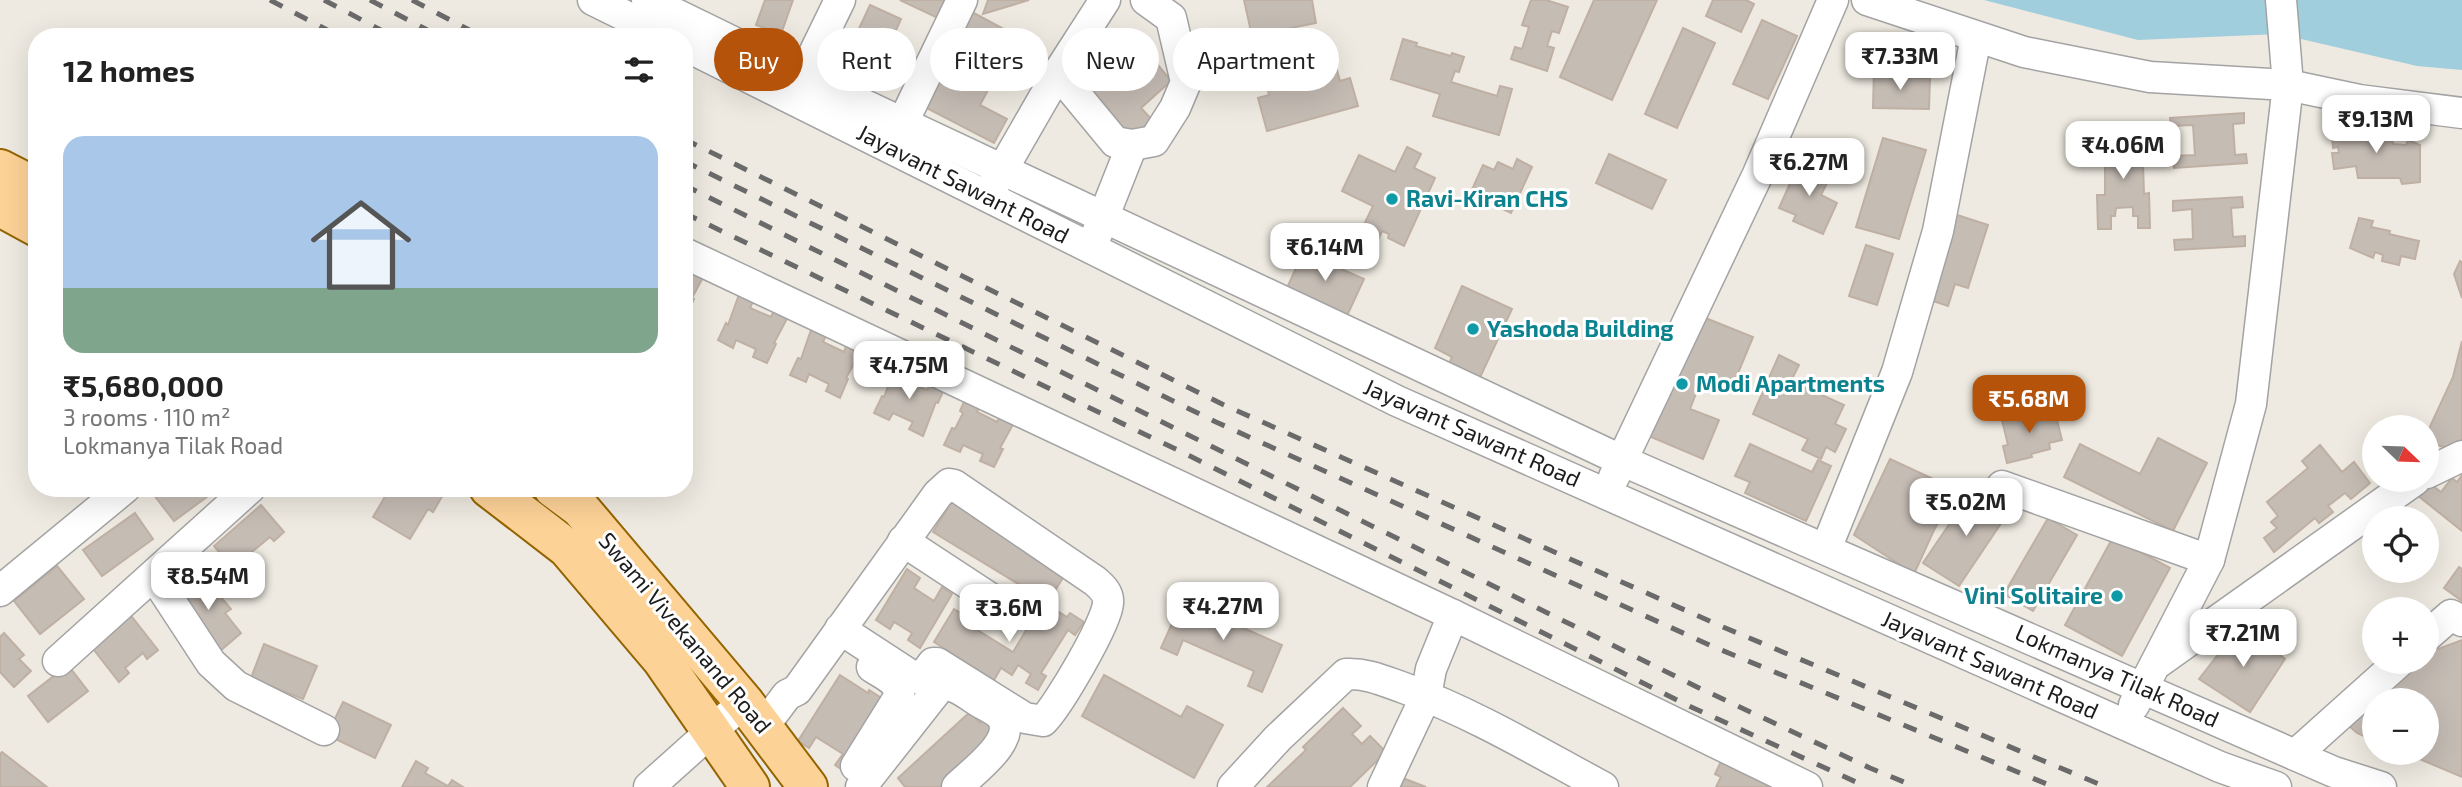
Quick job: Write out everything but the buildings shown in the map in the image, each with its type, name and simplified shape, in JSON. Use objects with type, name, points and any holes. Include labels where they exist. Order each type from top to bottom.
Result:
[{"type":"main road","points":[[0,169],[28,183]]},
{"type":"main road","points":[[0,207],[28,222]]},
{"type":"main road","name":"Swami Vivekanand Road","points":[[501,497],[567,548],[662,660],[750,787]]},
{"type":"main road","name":"Swami Vivekanand Road","points":[[565,497],[580,508],[760,723],[808,787]]},
{"type":"street","points":[[593,0],[650,28]]},
{"type":"street","name":"Jayavant Sawant Road","points":[[647,0],[714,33]]},
{"type":"street","points":[[803,76],[840,0]]},
{"type":"street","points":[[896,135],[962,0]]},
{"type":"street","points":[[988,196],[1058,73],[1105,0]]},
{"type":"street","points":[[1058,73],[1115,142],[1132,145],[1154,141],[1175,108],[1186,82],[1171,18],[1146,0]]},
{"type":"street","points":[[1598,491],[1617,474],[1686,321],[1758,174],[1833,0]]},
{"type":"street","points":[[1867,0],[2024,52],[2150,77],[2288,85],[2360,100],[2462,113]]},
{"type":"street","points":[[2125,725],[2147,677],[2209,560],[2251,404],[2288,85],[2281,0]]},
{"type":"street","points":[[1826,549],[1898,372],[1938,231],[1976,37]]},
{"type":"street","name":"Jayavant Sawant Road","points":[[693,49],[896,135],[1002,170],[1623,461]]},
{"type":"street","name":"Jayavant Sawant Road","points":[[803,76],[988,196],[1397,401],[2220,767],[2276,787]]},
{"type":"street","points":[[1091,248],[1132,145]]},
{"type":"street","points":[[693,257],[1453,615],[1807,787]]},
{"type":"street","points":[[2440,467],[2462,456]]},
{"type":"street","name":"Lokmanya Tilak Road","points":[[1623,461],[1826,549],[2147,677],[2295,755],[2334,772],[2381,787]]},
{"type":"street","points":[[649,787],[711,732],[760,723],[787,695],[797,690],[835,636],[903,541],[948,484],[954,485],[1103,588],[1109,599],[1106,615],[1043,720],[1025,718],[937,663],[933,663],[921,679],[915,678],[835,636]]},
{"type":"street","points":[[2002,486],[2209,560]]},
{"type":"street","points":[[2147,677],[2399,492]]},
{"type":"street","points":[[0,592],[114,497]]},
{"type":"street","points":[[58,661],[240,497]]},
{"type":"street","points":[[903,541],[1002,606]]},
{"type":"street","points":[[154,576],[211,663],[236,686],[324,730]]},
{"type":"street","points":[[1383,787],[1426,696],[1431,669],[1453,615]]},
{"type":"street","points":[[2439,626],[2451,615],[2462,621]]},
{"type":"street","points":[[835,636],[895,682],[900,690],[899,697],[843,787]]},
{"type":"street","points":[[1233,787],[1278,738],[1346,674],[1359,673],[1426,696],[1500,731],[1603,787]]},
{"type":"street","points":[[2295,755],[2386,674]]},
{"type":"street","points":[[861,787],[942,684],[953,685],[999,714],[1005,724],[1004,737],[999,747],[957,787]]},
{"type":"water","points":[[1984,0],[2462,0],[2462,70],[2417,66],[2279,34],[2138,40]]},
{"type":"railway","points":[[270,0],[324,28]]},
{"type":"railway","points":[[324,0],[377,28]]},
{"type":"railway","points":[[370,0],[424,28]]},
{"type":"railway","points":[[412,0],[466,28]]},
{"type":"railway","points":[[693,143],[1224,405],[1723,627],[2106,787]]},
{"type":"railway","points":[[693,165],[1216,422],[1714,647],[2054,787]]},
{"type":"railway","points":[[693,189],[1695,686],[1916,787]]},
{"type":"railway","points":[[693,217],[1190,456],[1687,705],[1867,787]]},
{"type":"place","name":"Ravi-Kiran CHS","points":[[1392,199]]},
{"type":"place","name":"Yashoda Building","points":[[1473,329]]},
{"type":"place","name":"Modi Apartments","points":[[1682,384]]},
{"type":"place","name":"Vini Solitaire","points":[[2117,596]]}]
